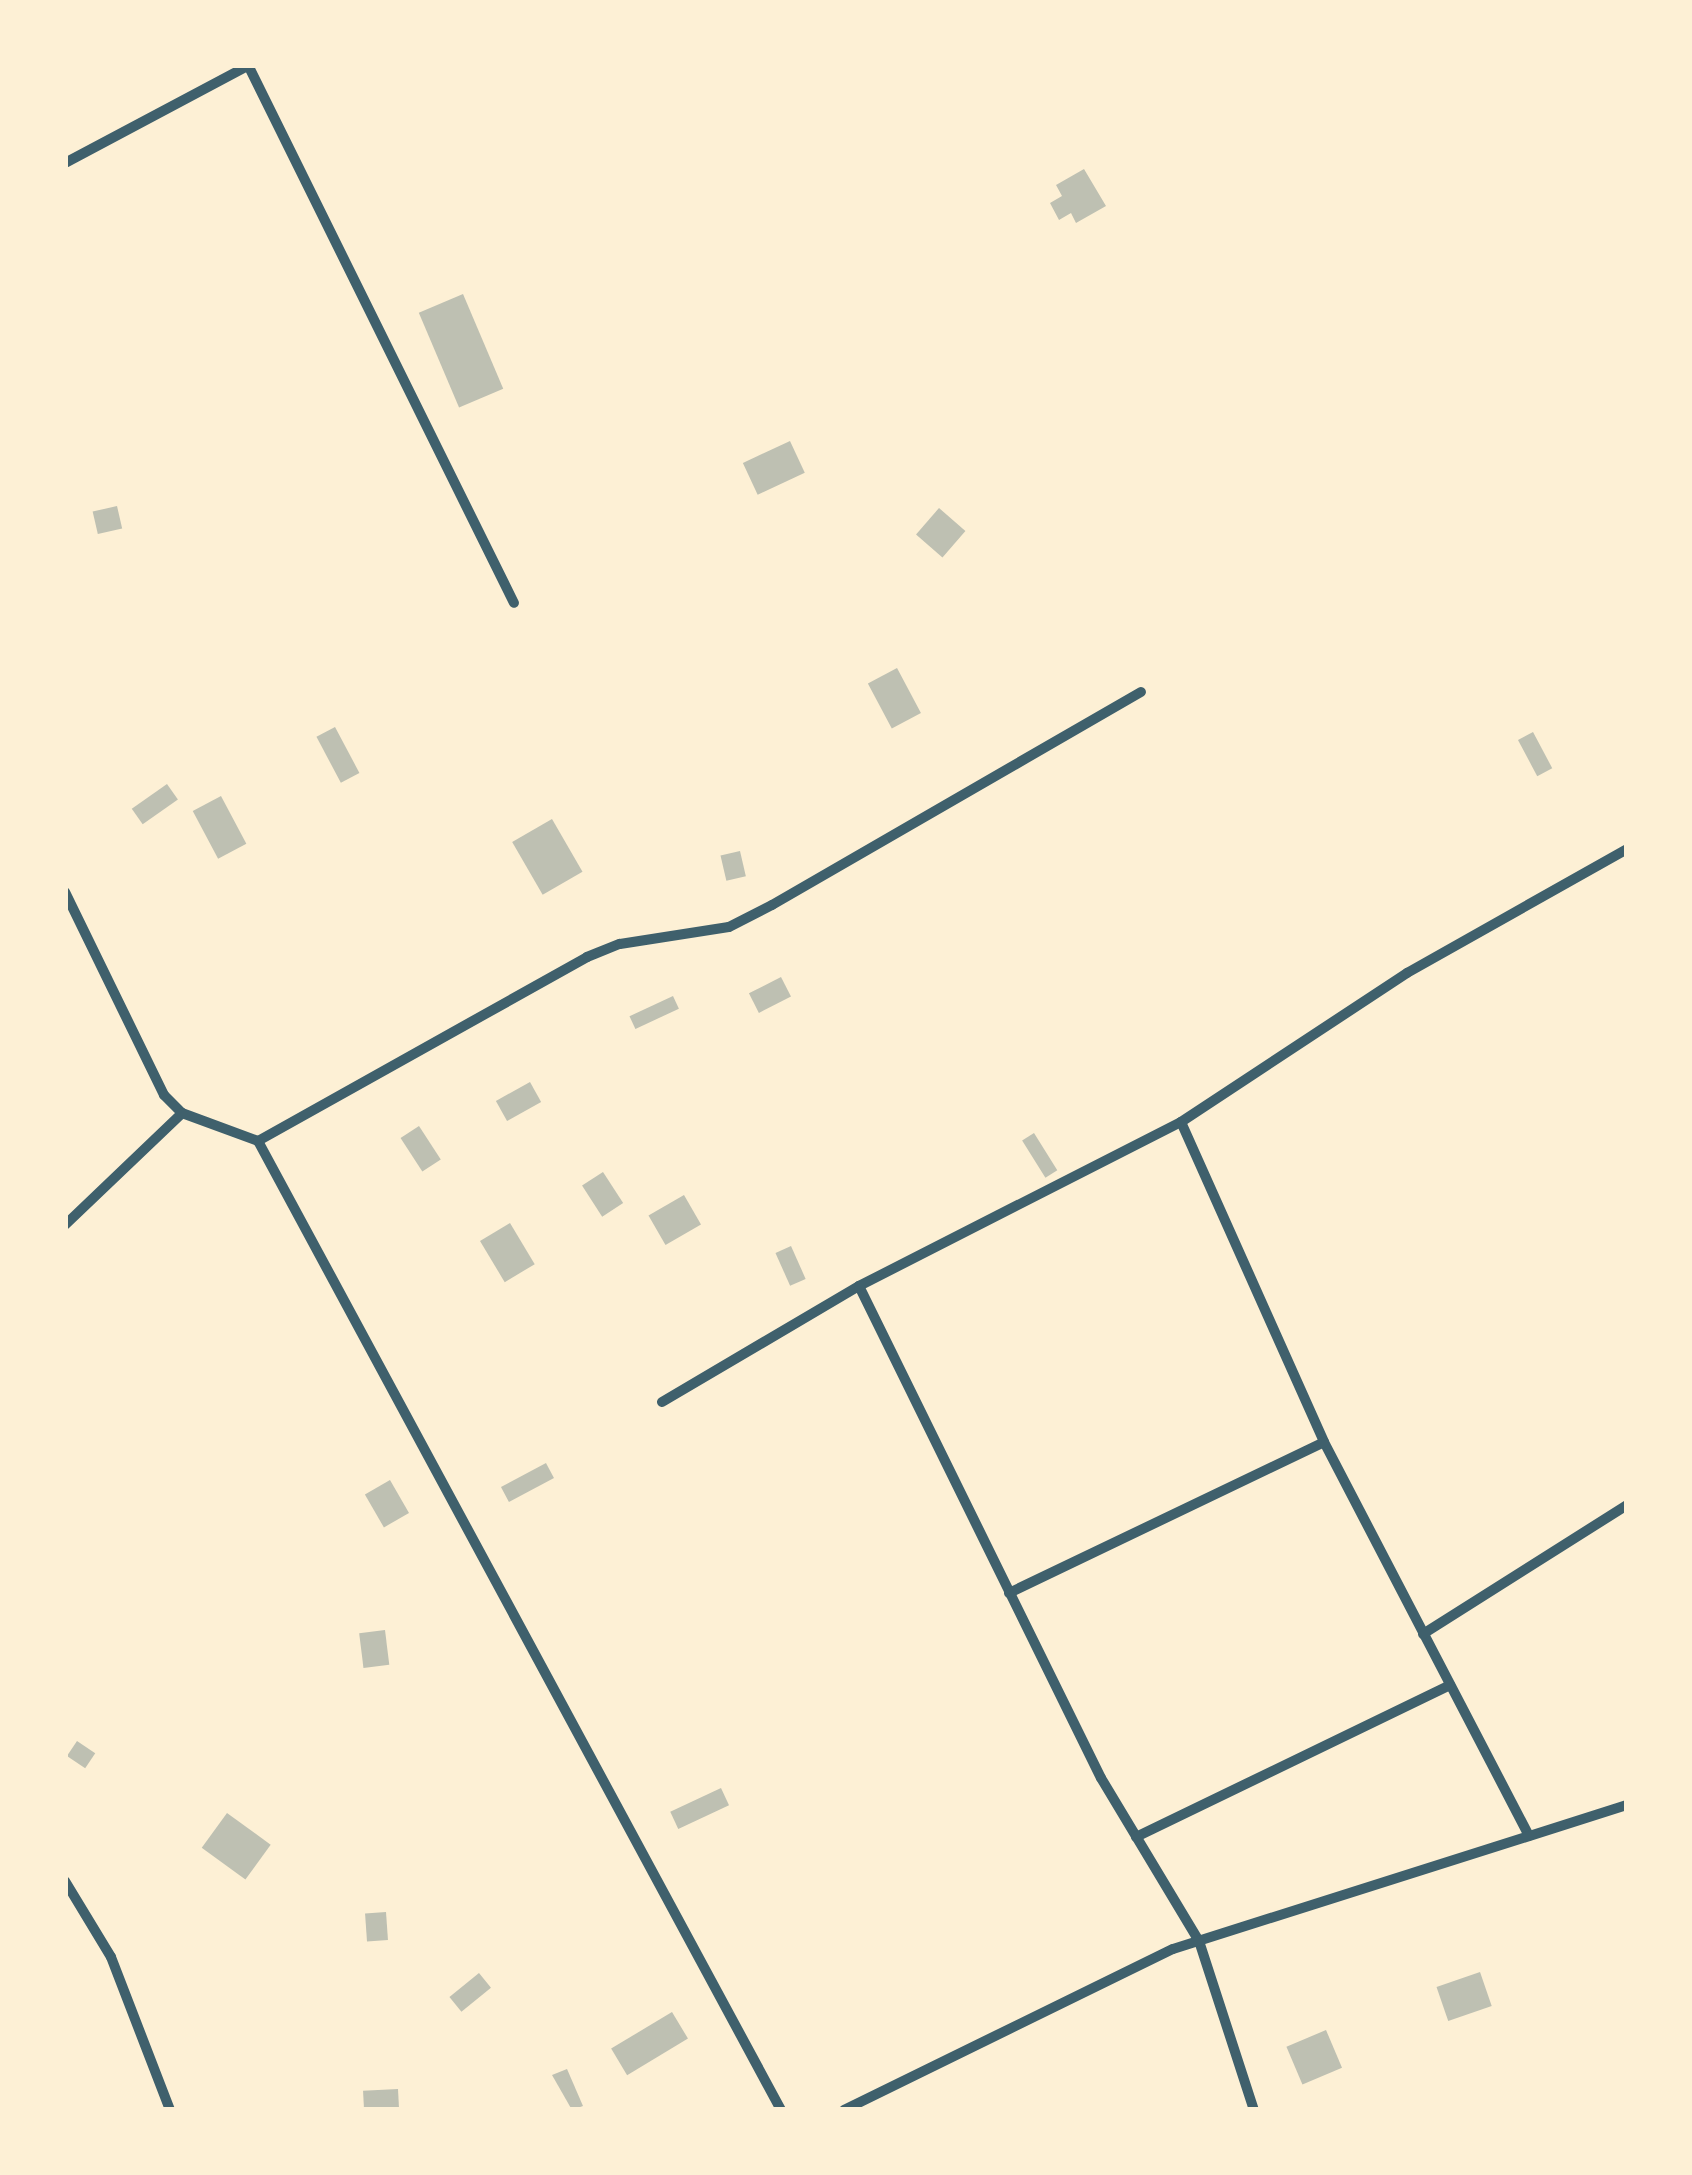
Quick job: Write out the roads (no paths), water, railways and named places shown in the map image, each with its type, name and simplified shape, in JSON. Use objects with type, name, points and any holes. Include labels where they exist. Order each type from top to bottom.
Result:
[{"type":"street","points":[[65,163],[249,65],[514,603]]},
{"type":"street","points":[[258,1141],[587,956],[620,944],[729,927],[1141,692]]},
{"type":"street","points":[[662,1402],[859,1286],[1181,1122],[1407,973],[1627,849]]},
{"type":"street","points":[[65,892],[164,1095],[182,1113],[258,1141],[781,2110]]},
{"type":"street","points":[[65,1225],[182,1113]]},
{"type":"street","points":[[1181,1122],[1324,1442],[1529,1836]]},
{"type":"street","points":[[859,1286],[1136,1837],[1199,1941],[1254,2110]]},
{"type":"street","points":[[1010,1593],[1324,1442]]},
{"type":"street","points":[[1423,1634],[1627,1505]]},
{"type":"street","points":[[1136,1837],[1450,1685]]},
{"type":"street","points":[[844,2110],[1199,1941],[1627,1805]]},
{"type":"street","points":[[65,1881],[111,1957],[170,2110]]}]
